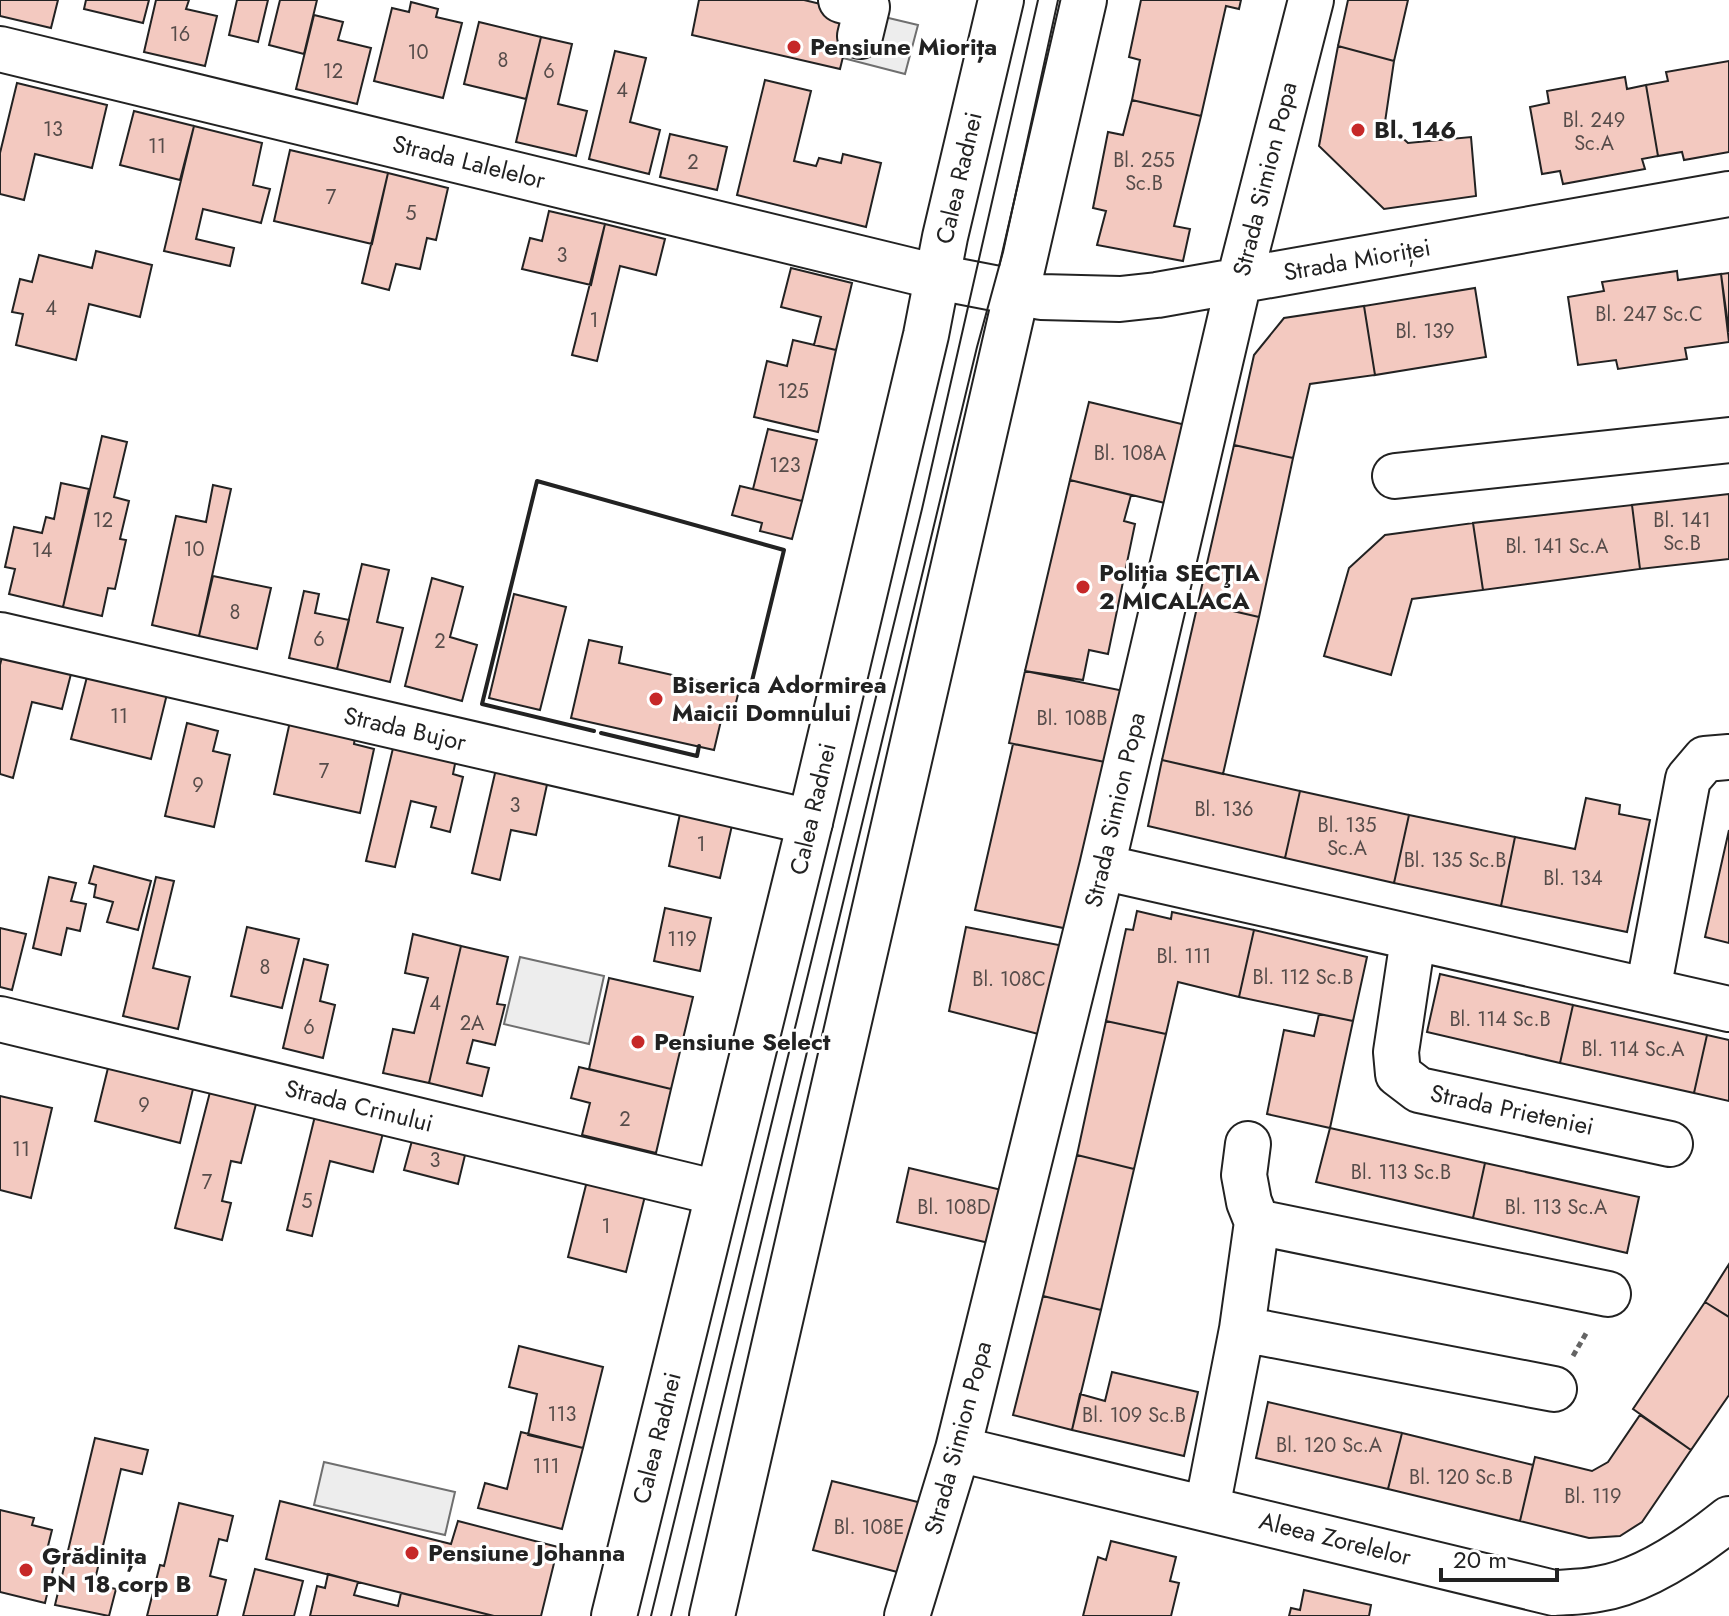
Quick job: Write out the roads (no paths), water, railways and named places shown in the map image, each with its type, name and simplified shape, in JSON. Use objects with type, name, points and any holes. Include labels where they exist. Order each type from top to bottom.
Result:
[{"type":"street","name":"Calea Radnei","points":[[614,1616],[810,822],[1001,0]]},
{"type":"street","points":[[712,1616],[1084,0]]},
{"type":"street","name":"Strada Simion Popa","points":[[907,1616],[958,1449],[1102,867],[1239,281],[1311,0]]},
{"type":"street","name":"Strada Lalelelor","points":[[0,49],[937,277]]},
{"type":"street","name":"Strada Mioriței","points":[[937,277],[1017,294],[1083,300],[1120,299],[1239,281],[1729,194]]},
{"type":"street","points":[[1395,476],[1729,440]]},
{"type":"street","name":"Strada Bujor","points":[[0,635],[810,822]]},
{"type":"street","points":[[1648,990],[1688,779],[1717,758]]},
{"type":"street","points":[[1102,867],[1729,1009]]},
{"type":"street","name":"Strada Prieteniei","points":[[1413,939],[1396,1052],[1398,1074],[1419,1090],[1670,1144]]},
{"type":"street","name":"Strada Crinului","points":[[0,1019],[718,1193]]},
{"type":"street","points":[[1207,1508],[1242,1329],[1257,1222],[1244,1175],[1248,1144]]},
{"type":"street","points":[[1257,1222],[1608,1294]]},
{"type":"street","points":[[1242,1329],[1554,1389]]},
{"type":"street","name":"Aleea Zorelelor","points":[[958,1449],[1554,1593],[1600,1589],[1648,1572],[1690,1550],[1729,1519]]},
{"type":"tram line","points":[[651,1616],[922,509],[1038,0]]},
{"type":"tram line","points":[[671,1616],[977,347],[1003,252],[1058,0]]},
{"type":"place","name":"Pensiune Miorița","points":[[794,47]]},
{"type":"place","name":"Bl. 146","points":[[1358,130]]},
{"type":"place","name":"Poliția SECŢIA 2 MICALACA","points":[[1083,587]]},
{"type":"place","name":"Biserica Adormirea Maicii Domnului","points":[[656,699]]},
{"type":"place","name":"Pensiune Select","points":[[638,1042]]},
{"type":"place","name":"Pensiune Johanna","points":[[412,1553]]},
{"type":"place","name":"Grădinița PN 18 corp B","points":[[26,1570]]}]
